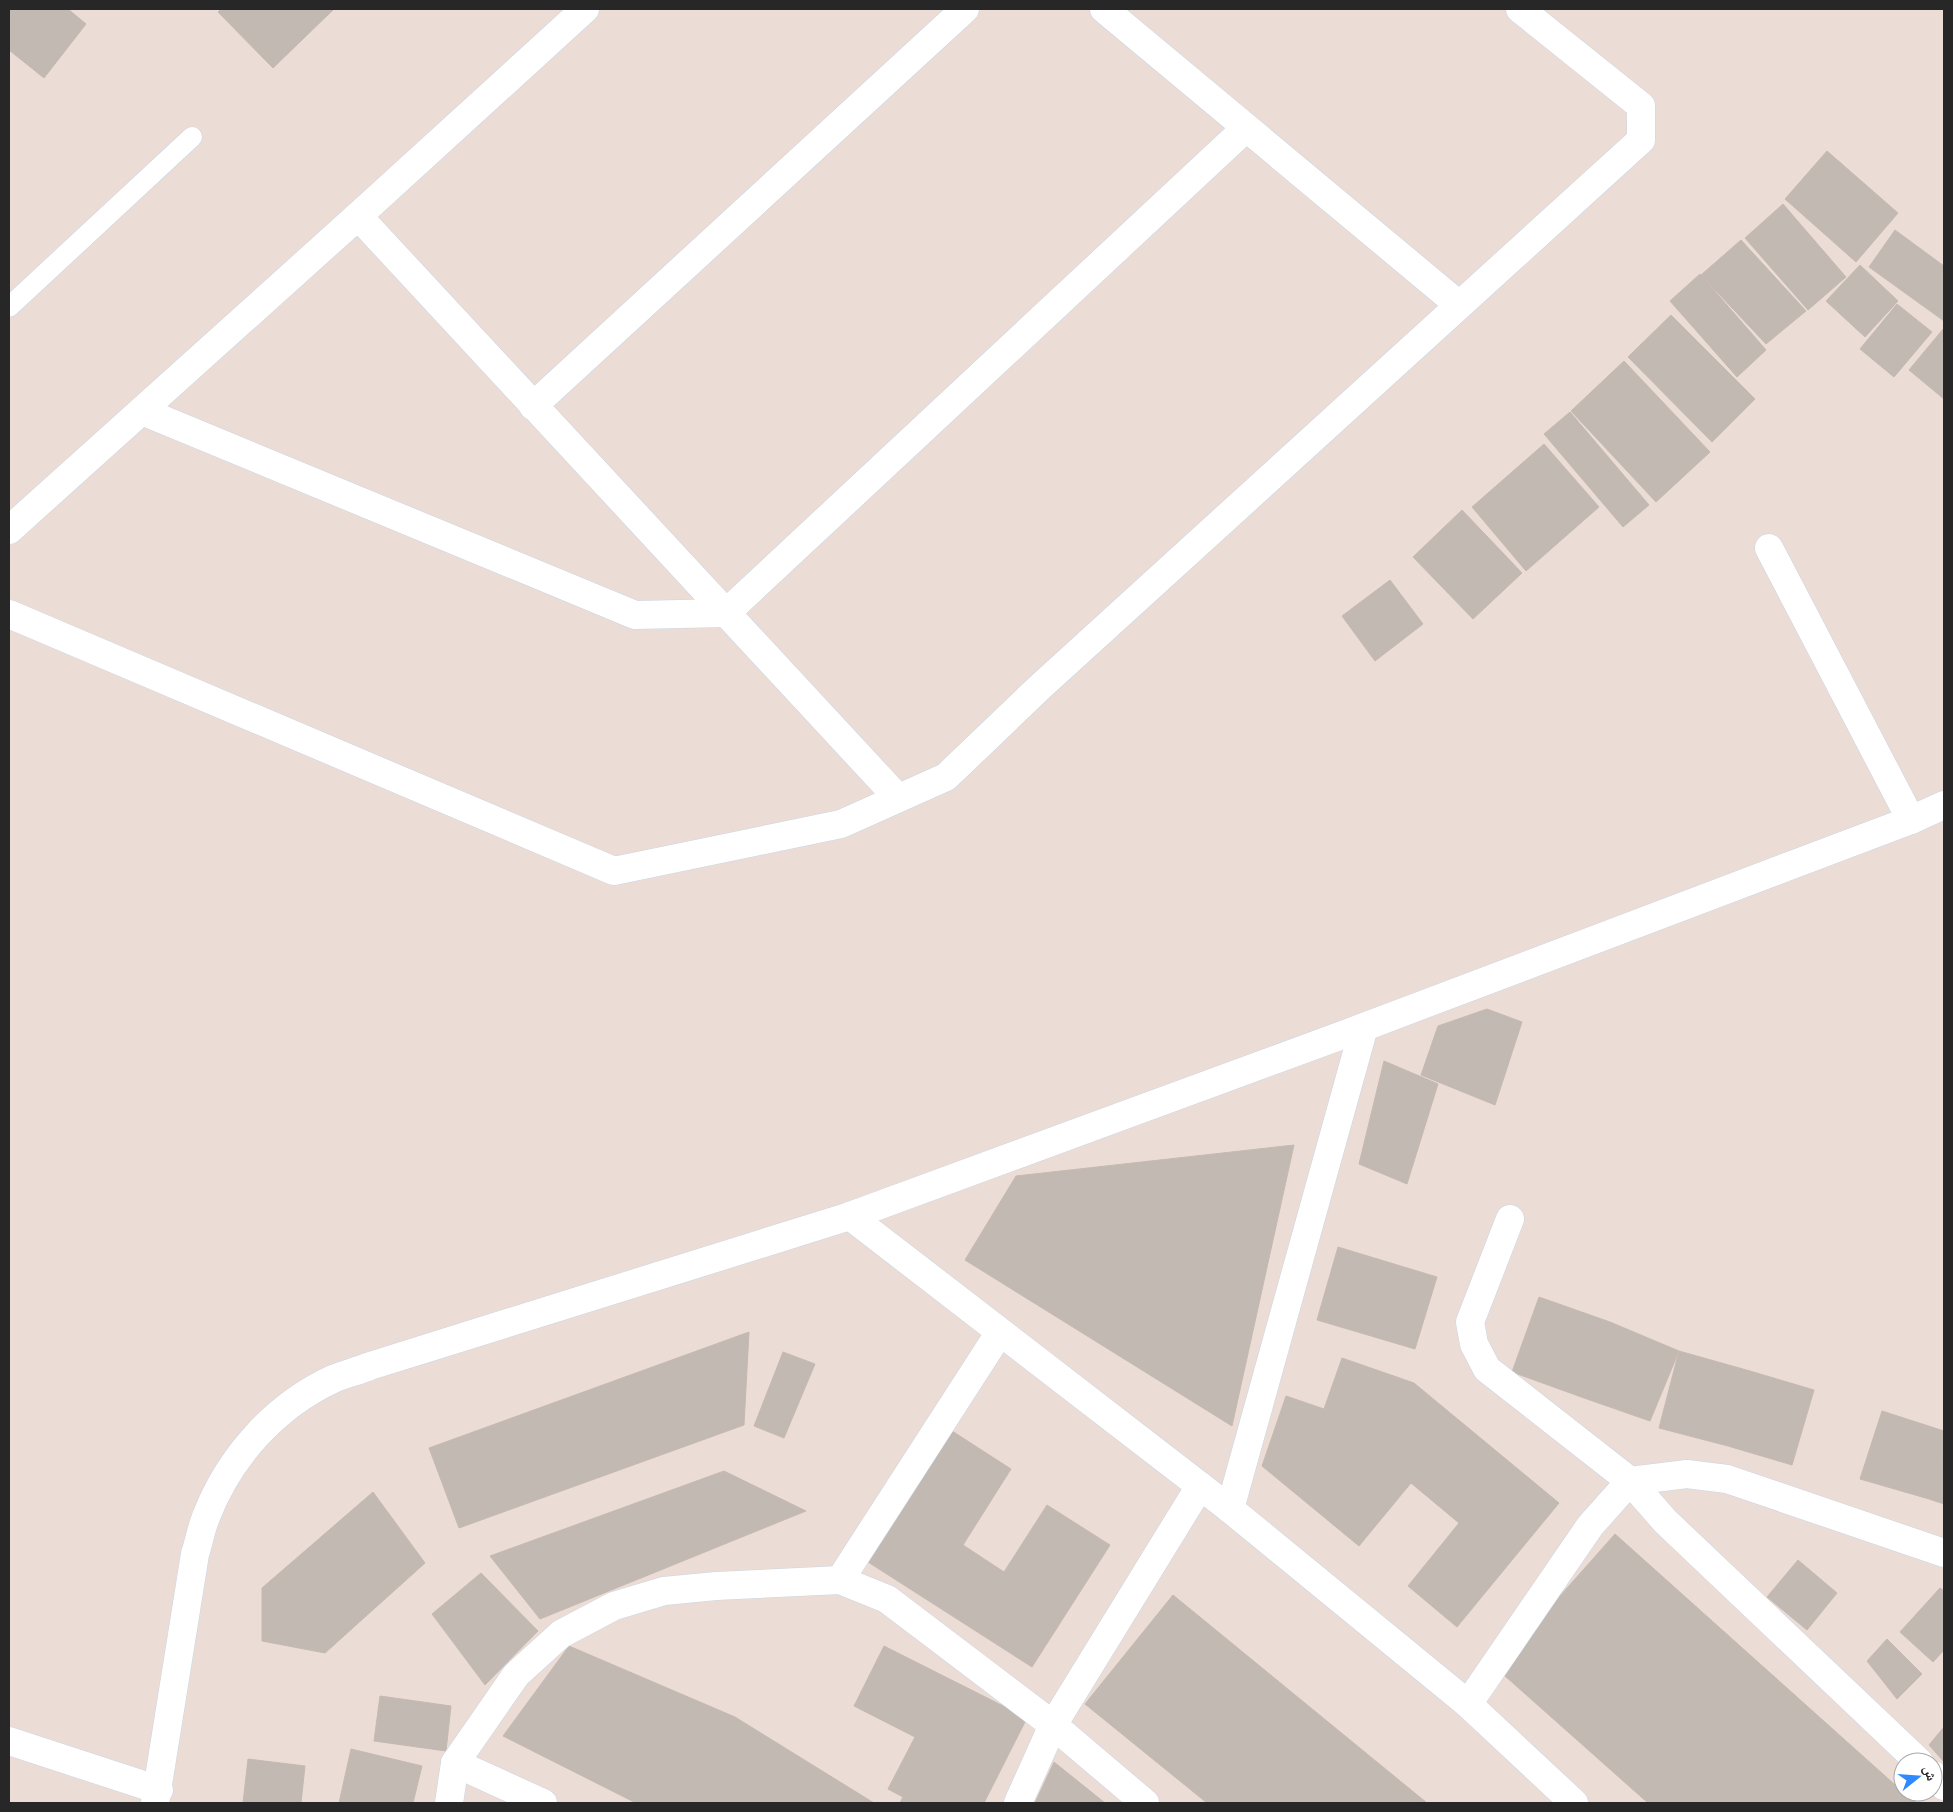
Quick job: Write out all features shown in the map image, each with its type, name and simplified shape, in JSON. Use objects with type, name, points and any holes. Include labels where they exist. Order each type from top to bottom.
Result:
[{"type":"street","points":[[9,530],[585,9]]},
{"type":"street","points":[[534,406],[965,9]]},
{"type":"street","points":[[1104,9],[1459,305]]},
{"type":"street","points":[[9,614],[614,871],[841,824],[946,777],[1047,680],[1641,140],[1641,106],[1520,9]]},
{"type":"street","points":[[142,411],[635,615],[726,613],[1246,128]]},
{"type":"street","points":[[358,216],[898,798]]},
{"type":"street","points":[[1769,548],[1911,820]]},
{"type":"street","points":[[9,1741],[157,1796],[195,1554],[206,1517],[222,1482],[243,1450],[269,1422],[300,1398],[333,1380],[850,1216],[1364,1027],[1911,820],[1944,805]]},
{"type":"street","points":[[1230,1509],[1364,1027]]},
{"type":"street","points":[[850,1216],[1230,1509],[1468,1704],[1574,1803]]},
{"type":"street","points":[[1510,1219],[1470,1322],[1474,1344],[1487,1369],[1630,1481],[1665,1521],[1908,1752]]},
{"type":"street","points":[[840,1580],[1000,1332]]},
{"type":"street","points":[[1468,1704],[1590,1526],[1630,1481],[1687,1474],[1727,1479],[1944,1553]]},
{"type":"street","points":[[1018,1803],[1053,1725],[1200,1486]]},
{"type":"street","points":[[450,1803],[455,1763],[516,1675],[562,1634],[614,1606],[664,1592],[716,1586],[840,1580],[887,1599],[1053,1725],[1145,1803]]},
{"type":"street","points":[[455,1763],[543,1803]]},
{"type":"lane","points":[[9,307],[192,137]]},
{"type":"building","points":[[9,9],[68,9],[86,24],[44,78],[9,50]]},
{"type":"building","points":[[221,9],[334,9],[273,68],[218,12]]},
{"type":"building","points":[[1827,151],[1898,213],[1856,262],[1785,199]]},
{"type":"building","points":[[1783,204],[1846,277],[1808,310],[1745,238]]},
{"type":"building","points":[[1895,230],[1944,266],[1944,321],[1869,267]]},
{"type":"building","points":[[1741,240],[1806,311],[1766,344],[1701,275]]},
{"type":"building","points":[[1860,265],[1898,301],[1865,337],[1826,301]]},
{"type":"building","points":[[1700,274],[1766,350],[1737,377],[1670,301]]},
{"type":"building","points":[[1897,304],[1932,332],[1894,377],[1860,349]]},
{"type":"building","points":[[1671,315],[1755,399],[1712,442],[1628,357]]},
{"type":"building","points":[[1944,328],[1944,399],[1909,370]]},
{"type":"building","points":[[1624,361],[1710,452],[1656,502],[1571,411]]},
{"type":"building","points":[[1570,412],[1649,505],[1623,527],[1544,434]]},
{"type":"building","points":[[1544,444],[1599,507],[1526,571],[1472,507]]},
{"type":"building","points":[[1462,510],[1522,573],[1473,619],[1413,557]]},
{"type":"building","points":[[1390,580],[1423,624],[1375,661],[1342,616]]},
{"type":"building","points":[[1487,1009],[1522,1022],[1495,1105],[1421,1075],[1438,1026]]},
{"type":"building","points":[[1384,1061],[1438,1084],[1407,1184],[1359,1164]]},
{"type":"building","points":[[1294,1145],[1232,1426],[965,1260],[1016,1176]]},
{"type":"building","points":[[1338,1247],[1437,1277],[1415,1349],[1317,1320]]},
{"type":"building","points":[[1539,1297],[1610,1322],[1584,1398],[1512,1372]]},
{"type":"building","points":[[1610,1322],[1679,1351],[1650,1421],[1584,1398]]},
{"type":"building","points":[[749,1332],[744,1425],[459,1528],[429,1448]]},
{"type":"building","points":[[1679,1351],[1750,1371],[1728,1446],[1659,1428]]},
{"type":"building","points":[[783,1352],[815,1364],[784,1438],[754,1426]]},
{"type":"building","points":[[1342,1358],[1414,1383],[1559,1503],[1457,1627],[1408,1586],[1459,1523],[1411,1483],[1359,1546],[1262,1466],[1286,1396],[1324,1409]]},
{"type":"building","points":[[1750,1371],[1814,1390],[1792,1465],[1728,1446]]},
{"type":"building","points":[[1882,1411],[1944,1431],[1944,1445],[1929,1499],[1860,1479]]},
{"type":"building","points":[[952,1431],[1011,1469],[963,1545],[1004,1572],[1047,1505],[1110,1545],[1032,1667],[868,1562]]},
{"type":"building","points":[[1944,1445],[1944,1504],[1929,1499]]},
{"type":"building","points":[[724,1471],[806,1511],[540,1619],[490,1556]]},
{"type":"building","points":[[373,1492],[425,1563],[325,1653],[262,1641],[262,1588]]},
{"type":"building","points":[[1615,1534],[1893,1783],[1893,1802],[1917,1803],[1648,1803],[1496,1668]]},
{"type":"building","points":[[1798,1560],[1837,1593],[1807,1630],[1767,1597]]},
{"type":"building","points":[[481,1573],[538,1631],[485,1685],[432,1614]]},
{"type":"building","points":[[1940,1588],[1944,1591],[1944,1650],[1933,1662],[1900,1632]]},
{"type":"building","points":[[1173,1595],[1427,1803],[1207,1803],[1085,1704]]},
{"type":"building","points":[[1887,1639],[1922,1674],[1897,1699],[1867,1661]]},
{"type":"building","points":[[569,1646],[735,1717],[874,1803],[636,1803],[503,1736]]},
{"type":"building","points":[[884,1646],[1027,1718],[984,1803],[900,1803],[903,1797],[888,1789],[915,1737],[854,1706]]},
{"type":"building","points":[[380,1696],[451,1706],[446,1751],[374,1741]]},
{"type":"building","points":[[1944,1727],[1944,1762],[1943,1752],[1935,1752],[1929,1745]]},
{"type":"building","points":[[351,1749],[422,1766],[413,1803],[339,1803]]},
{"type":"building","points":[[248,1759],[305,1766],[301,1803],[243,1803]]},
{"type":"building","points":[[1054,1762],[1105,1803],[1035,1803]]}]
